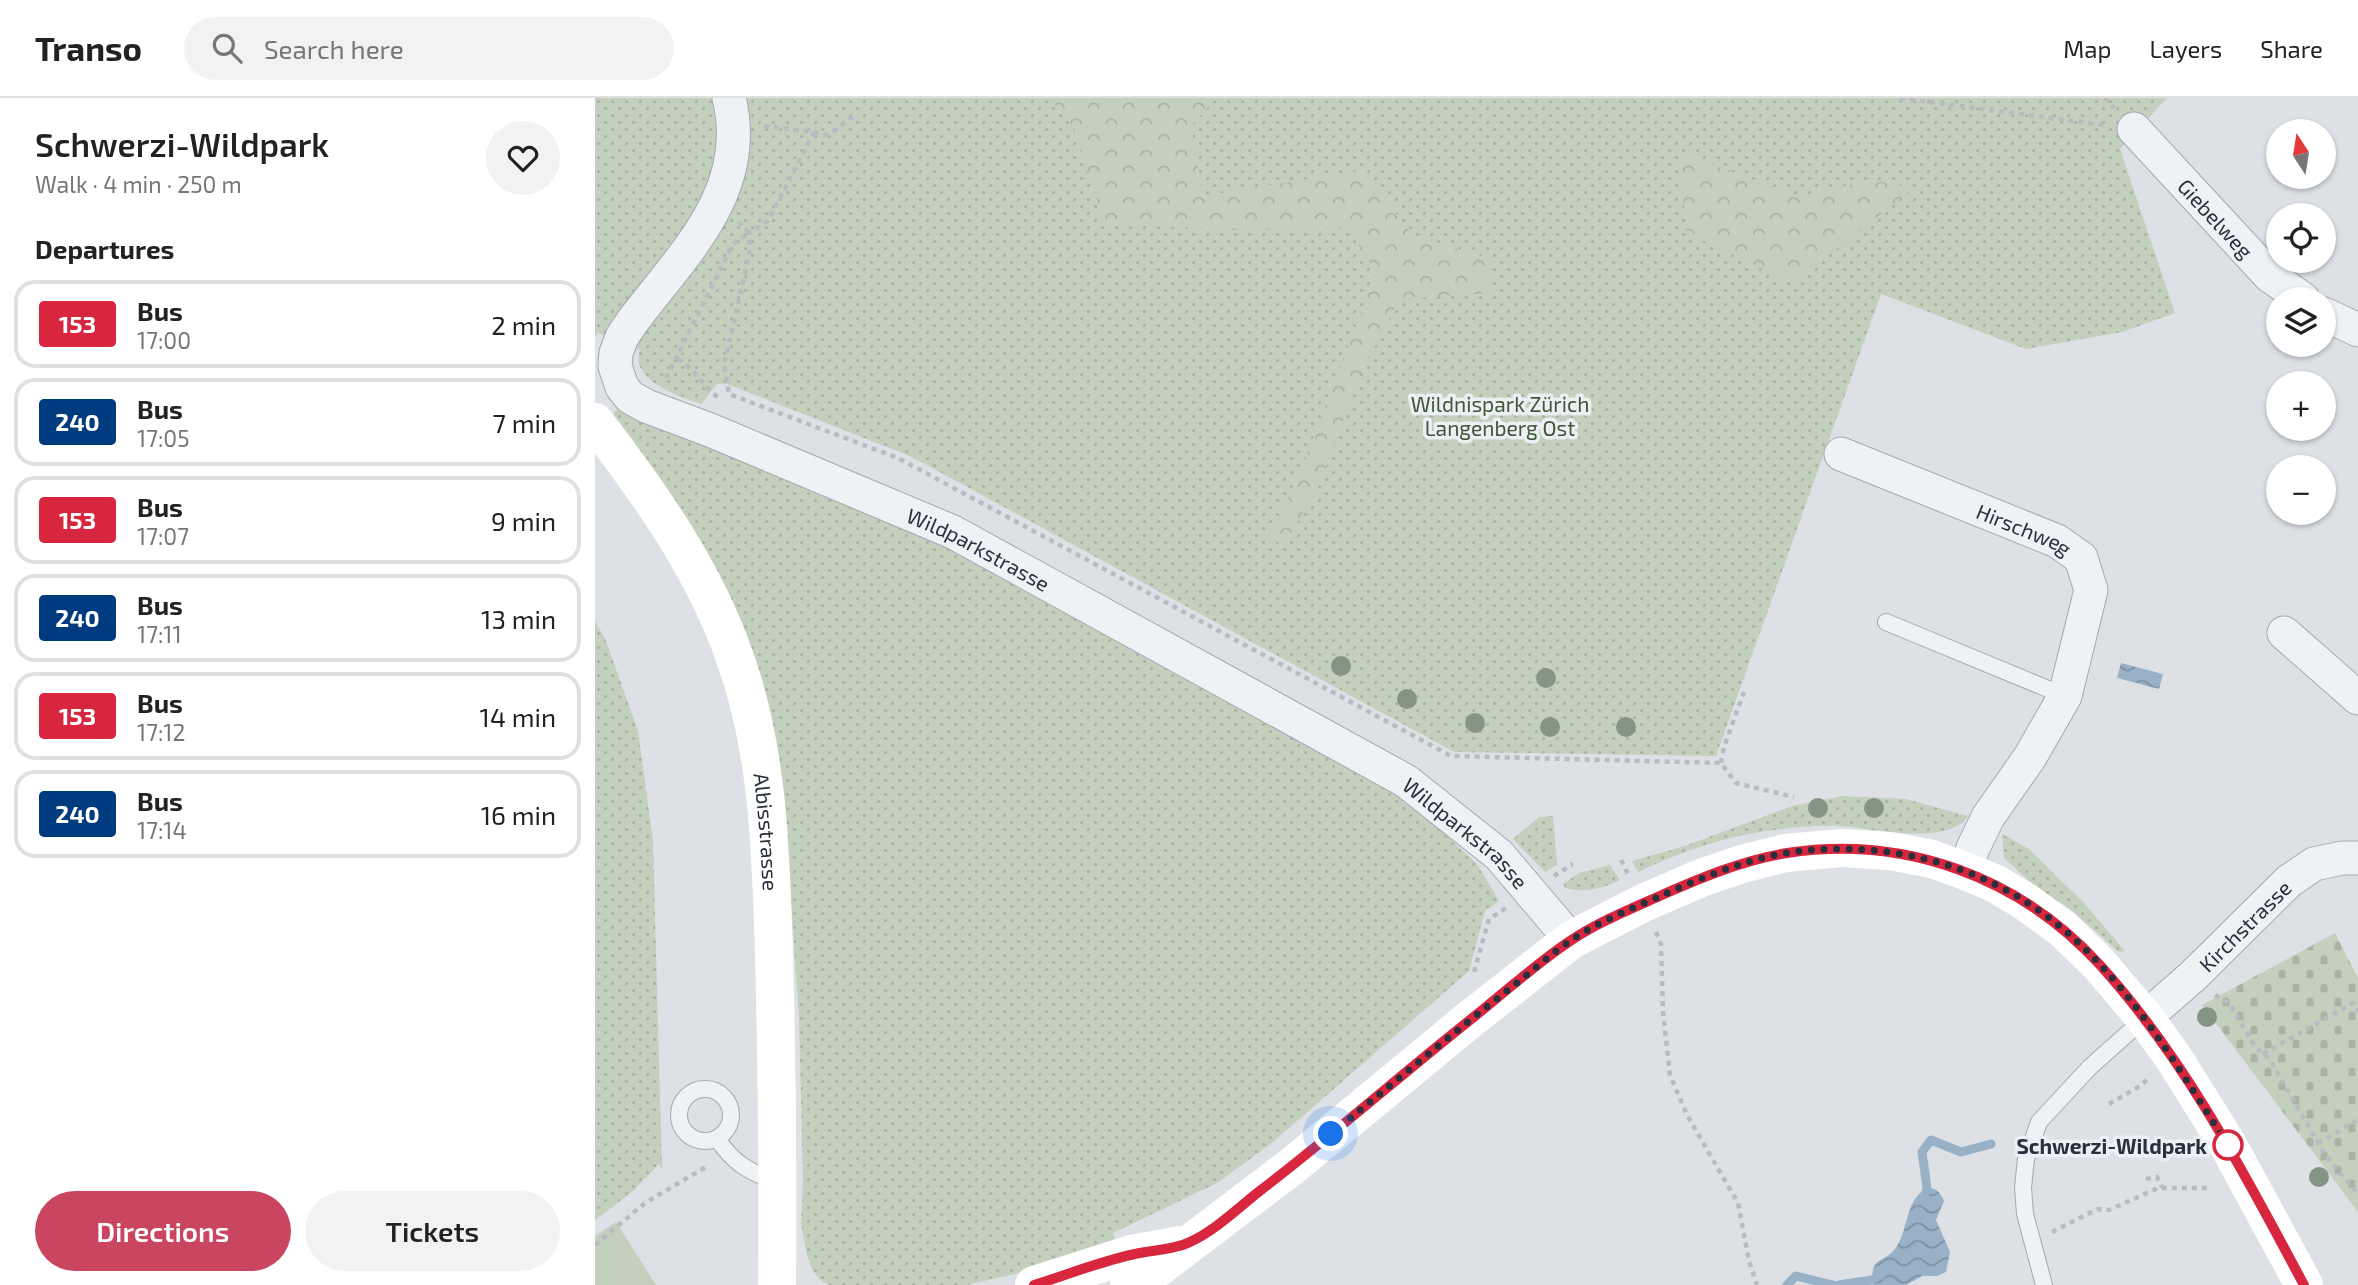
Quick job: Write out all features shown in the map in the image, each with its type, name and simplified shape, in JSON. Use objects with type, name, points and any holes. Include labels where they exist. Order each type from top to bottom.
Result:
[{"type":"main road","name":"Albisstrasse","points":[[595,422],[678,539],[703,583],[736,659],[747,697],[759,757],[770,854],[776,1005],[777,1285]]},
{"type":"main road","points":[[1129,1285],[1142,1280],[1291,1167],[1571,940],[1643,903],[1742,864],[1785,853],[1842,848],[1890,851],[1932,859],[1965,871],[1994,883],[2023,900],[2063,929],[2098,963],[2145,1018],[2175,1060],[2228,1145],[2304,1285]]},
{"type":"main road","points":[[1047,1283],[1131,1254],[1187,1244]]},
{"type":"street","name":"Wildparkstrasse","points":[[731,110],[732,158],[719,201],[709,222],[622,337],[616,353],[615,366],[622,387],[631,397],[646,406],[953,532],[1394,775],[1499,855],[1571,940]]},
{"type":"street","name":"Giebelweg","points":[[2134,129],[2270,276],[2286,287]]},
{"type":"street","points":[[2336,320],[2358,330]]},
{"type":"street","name":"Hirschweg","points":[[1841,454],[2057,541],[2081,558],[2091,590],[2064,696],[2029,757],[1988,817],[1965,871]]},
{"type":"street","points":[[2284,633],[2358,698]]},
{"type":"street","name":"Kirchstrasse","points":[[2145,1018],[2193,976],[2289,881],[2314,864],[2342,858],[2358,858]]},
{"type":"lane","points":[[1886,622],[2064,696]]},
{"type":"lane","points":[[2044,1285],[2025,1214],[2022,1188],[2026,1160],[2039,1122],[2090,1067],[2145,1018]]},
{"type":"lane","points":[[717,1139],[728,1154],[751,1174],[778,1181]]},
{"type":"path","points":[[1900,98],[2134,129]]},
{"type":"path","points":[[731,110],[828,135],[856,114]]},
{"type":"path","points":[[666,378],[733,244],[768,221],[814,132]]},
{"type":"path","points":[[719,201],[749,233],[750,251],[724,365],[729,394],[898,458],[1451,756],[1721,763]]},
{"type":"path","points":[[677,359],[687,363],[712,393]]},
{"type":"path","points":[[1745,689],[1721,763],[1736,783],[1794,797]]},
{"type":"path","points":[[1468,979],[1474,973],[1489,919],[1573,864]]},
{"type":"path","points":[[1659,939],[1670,1075],[1687,1115],[1738,1203],[1749,1261],[1757,1285]]},
{"type":"path","points":[[2213,994],[2231,1005],[2255,1047],[2269,1058],[2325,1156],[2357,1191]]},
{"type":"path","points":[[2263,1054],[2353,1003],[2358,1012]]},
{"type":"path","points":[[2109,1104],[2143,1085],[2149,1077]]},
{"type":"path","points":[[2318,1143],[2358,1120]]},
{"type":"path","points":[[595,1245],[645,1203],[728,1154]]},
{"type":"path","points":[[2146,1179],[2157,1177],[2162,1187]]},
{"type":"path","points":[[2032,1240],[2098,1209],[2109,1209],[2162,1187],[2211,1188]]},
{"type":"green space","name":"Wildnispark Zürich Langenberg Ost","points":[[595,98],[2167,98],[2120,149],[2175,313],[2122,332],[2026,349],[1881,294],[1716,756],[1454,752],[912,457],[727,384],[717,384],[701,404],[670,392],[649,379],[639,361],[640,350],[598,333],[595,336]]},
{"type":"green space","points":[[1050,98],[1217,98],[1191,126],[1203,196],[1366,170],[1412,235],[1492,259],[1489,293],[1400,299],[1359,377],[1320,484],[1284,545],[1268,538],[1304,462],[1376,273],[1348,228],[1238,230],[1105,224],[1074,128]]},
{"type":"green space","points":[[1678,151],[1798,197],[1870,180],[1914,188],[1793,283],[1687,233]]},
{"type":"green space","points":[[619,407],[943,542],[1375,779],[1424,814],[1477,864],[1499,901],[1485,911],[1469,971],[1273,1142],[1217,1183],[1113,1233],[1116,1243],[1015,1274],[966,1285],[830,1285],[823,1282],[814,1273],[807,1256],[801,1223],[803,1180],[799,1018],[789,874],[778,773],[610,418]]},
{"type":"green space","points":[[595,620],[606,641],[638,731],[653,841],[662,1170],[659,1164],[632,1192],[595,1220]]},
{"type":"green space","points":[[1842,796],[1906,799],[1968,816],[1958,825],[1944,831],[1927,833],[1840,826],[1757,832],[1705,845],[1638,872],[1632,861],[1685,846],[1792,806]]},
{"type":"green space","points":[[1553,816],[1557,865],[1545,872],[1513,839],[1539,817]]},
{"type":"green space","points":[[2002,834],[2029,849],[2084,903],[2125,951],[2119,952],[2070,909],[2033,885],[2004,858]]},
{"type":"green space","points":[[1610,865],[1620,880],[1586,890],[1565,888],[1563,884],[1579,873]]},
{"type":"green space","points":[[2335,933],[2358,978],[2358,1212],[2202,1005]]},
{"type":"green space","points":[[616,1222],[656,1285],[595,1285],[595,1236]]},
{"type":"water","points":[[2121,663],[2163,674],[2159,689],[2117,678]]},
{"type":"water","points":[[1927,1188],[1938,1191],[1944,1201],[1936,1220],[1950,1252],[1946,1272],[1937,1276],[1922,1276],[1906,1285],[1874,1285],[1875,1265],[1893,1252],[1901,1239],[1915,1199]]},
{"type":"waterway","points":[[1924,1198],[1927,1188],[1922,1152],[1931,1140],[1961,1152],[1991,1144]]},
{"type":"waterway","points":[[1839,1285],[1872,1280],[1881,1275]]},
{"type":"waterway","points":[[1787,1285],[1796,1276],[1833,1285]]},
{"type":"bus line","name":"153","points":[[1034,1285],[1131,1254],[1187,1244],[1206,1233],[1571,940],[1643,903],[1742,864],[1785,853],[1842,848],[1890,851],[1932,859],[1965,871],[1994,883],[2023,900],[2063,929],[2098,963],[2145,1018],[2175,1060],[2228,1145],[2304,1285]]},
{"type":"place","name":"Schwerzi-Wildpark","points":[[2228,1145]]},
{"type":"route","points":[[1331,1134],[1571,940],[1643,903],[1742,864],[1785,853],[1842,848],[1890,851],[1932,859],[1965,871],[1994,883],[2023,900],[2063,929],[2098,963],[2145,1018],[2175,1060],[2228,1145]]}]
